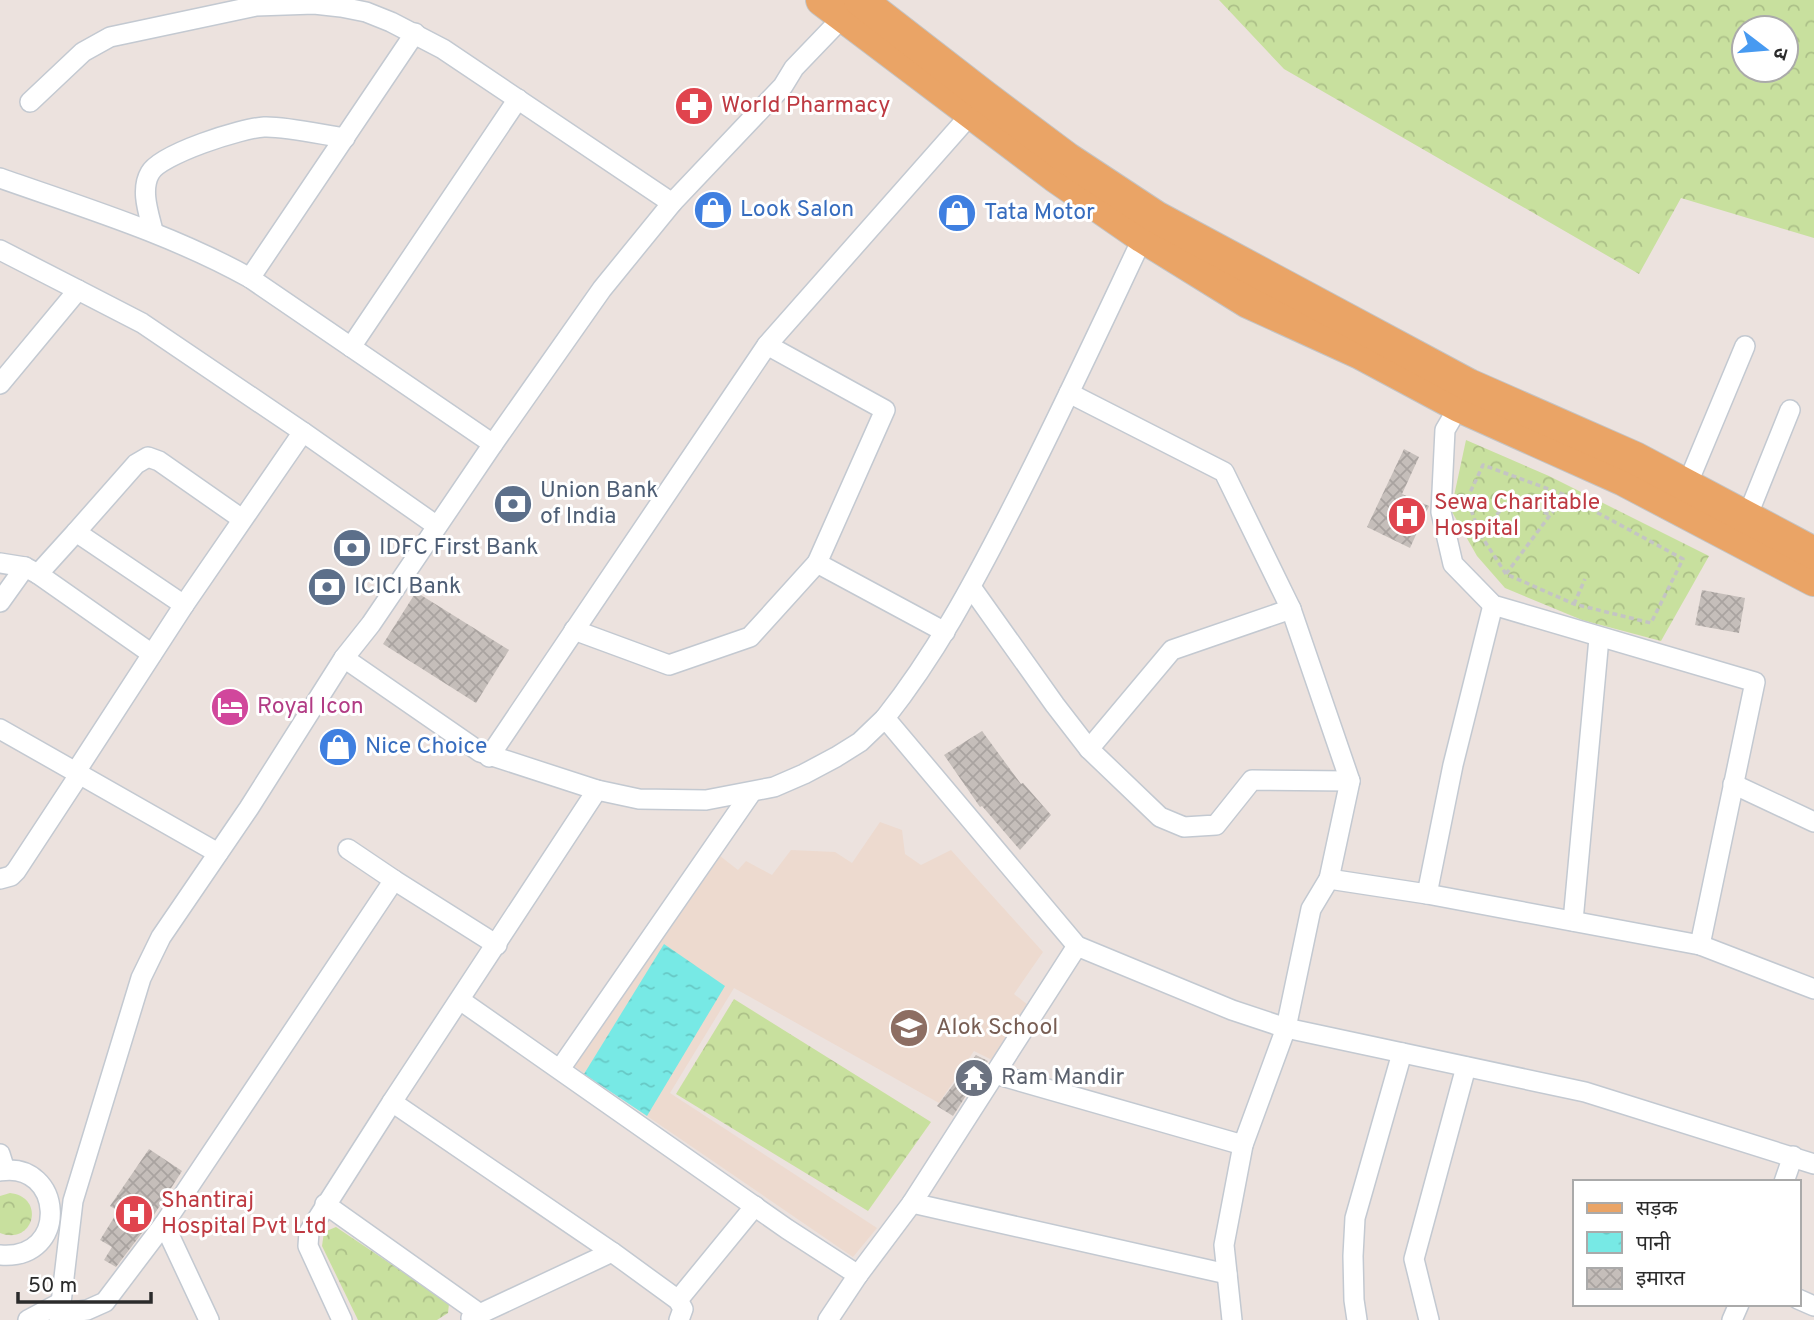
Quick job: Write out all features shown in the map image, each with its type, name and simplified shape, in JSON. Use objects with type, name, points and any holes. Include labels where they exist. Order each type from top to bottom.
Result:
[{"type":"main road","points":[[842,6],[971,114],[1055,176],[1143,237],[1248,302],[1360,353],[1459,406],[1625,480],[1814,580]]},
{"type":"main road","points":[[842,6],[985,97],[1068,159],[1156,217],[1469,385],[1635,458],[1814,553]]},
{"type":"street","points":[[30,102],[94,44],[110,37],[226,5],[314,4],[366,12],[415,33],[667,199]]},
{"type":"street","points":[[59,1312],[73,1202],[145,968],[160,937],[218,853],[344,657],[371,624],[432,523],[488,441],[559,327],[775,76],[794,68],[842,6]]},
{"type":"street","points":[[250,278],[415,33]]},
{"type":"street","points":[[351,347],[519,99]]},
{"type":"street","points":[[489,757],[767,345],[971,114]]},
{"type":"street","points":[[153,231],[146,198],[146,183],[153,168],[172,156],[209,141],[265,127],[345,138]]},
{"type":"street","points":[[0,178],[153,231],[212,256],[250,278],[488,441]]},
{"type":"street","points":[[344,657],[463,743],[489,757],[597,790],[660,801],[706,800],[751,793],[804,774],[860,742],[885,718],[945,632],[971,587],[1069,393],[1143,237]]},
{"type":"street","points":[[0,250],[142,323],[432,523]]},
{"type":"street","points":[[0,384],[78,290]]},
{"type":"street","points":[[574,631],[669,665],[750,636],[817,563],[886,411],[767,345]]},
{"type":"street","points":[[1687,485],[1745,346]]},
{"type":"street","points":[[1069,393],[1224,472],[1291,608],[1350,781],[1329,878],[1311,909],[1286,1028],[1244,1145],[1224,1245],[1232,1320]]},
{"type":"street","points":[[1459,406],[1445,430],[1441,512],[1453,564],[1493,605],[1755,682],[1700,945]]},
{"type":"street","points":[[1747,517],[1790,410]]},
{"type":"street","points":[[0,879],[11,876],[16,871],[152,654],[303,432]]},
{"type":"street","points":[[0,602],[76,532],[136,464],[148,457],[159,461],[242,519]]},
{"type":"street","points":[[76,532],[184,606]]},
{"type":"street","points":[[0,563],[32,570],[152,654]]},
{"type":"street","points":[[817,563],[945,632]]},
{"type":"street","points":[[971,587],[1055,705],[1090,749],[1160,817],[1184,827],[1216,825],[1252,780],[1350,781]]},
{"type":"street","points":[[1427,894],[1453,765],[1493,605]]},
{"type":"street","points":[[1090,749],[1171,650],[1291,608]]},
{"type":"street","points":[[1573,921],[1599,638]]},
{"type":"street","points":[[885,718],[1077,946],[1232,1010],[1286,1028],[1585,1092],[1814,1164]]},
{"type":"street","points":[[0,729],[218,853]]},
{"type":"street","points":[[1733,784],[1814,822]]},
{"type":"street","points":[[342,1320],[309,1246],[309,1232],[597,790]]},
{"type":"street","points":[[560,1069],[751,793]]},
{"type":"street","points":[[348,849],[497,945]]},
{"type":"street","points":[[1329,878],[1700,945],[1814,989]]},
{"type":"street","points":[[28,1320],[59,1312],[87,1310],[105,1302],[164,1224],[394,880]]},
{"type":"street","points":[[831,1318],[858,1275],[912,1203],[1077,946]]},
{"type":"street","points":[[460,1000],[858,1275]]},
{"type":"street","points":[[1357,1320],[1353,1278],[1355,1218],[1402,1053]]},
{"type":"street","points":[[1429,1320],[1415,1259],[1466,1067]]},
{"type":"street","points":[[995,1074],[1244,1145]]},
{"type":"street","points":[[392,1102],[612,1252],[678,1310],[755,1206]]},
{"type":"street","points":[[1785,1180],[1793,1156]]},
{"type":"street","points":[[0,1255],[25,1253],[37,1245],[46,1234],[51,1220],[51,1206],[46,1192],[37,1181],[2,1165]]},
{"type":"street","points":[[51,1206],[73,1202]]},
{"type":"street","points":[[912,1203],[1227,1274]]},
{"type":"street","points":[[325,1204],[474,1317],[612,1252]]},
{"type":"street","points":[[164,1224],[209,1320]]},
{"type":"path","points":[[1483,465],[1564,495],[1684,559],[1651,623],[1574,604],[1506,574],[1480,534],[1468,499],[1483,465]]},
{"type":"path","points":[[1506,574],[1564,495]]},
{"type":"path","points":[[1480,534],[1513,496],[1550,514]]},
{"type":"path","points":[[1574,604],[1585,579]]},
{"type":"shaded area","name":"Alok School","points":[[880,822],[902,830],[905,854],[921,865],[951,850],[1043,952],[1014,994],[1028,1005],[992,1060],[974,1051],[939,1103],[734,988],[670,1093],[877,1228],[853,1257],[571,1064],[720,856],[738,870],[746,861],[772,875],[791,850],[835,852],[852,863]]},
{"type":"green space","points":[[1219,0],[1814,0],[1814,238],[1681,198],[1639,274],[1284,69]]},
{"type":"green space","points":[[1466,440],[1549,476],[1709,556],[1661,641],[1582,620],[1505,588],[1477,556],[1451,510]]},
{"type":"green space","points":[[734,999],[931,1122],[868,1211],[676,1094]]},
{"type":"green space","points":[[10,1193],[21,1196],[32,1211],[28,1227],[21,1233],[12,1235],[0,1233],[0,1196]]},
{"type":"green space","points":[[336,1227],[446,1301],[449,1304],[448,1313],[437,1320],[358,1320],[322,1246],[324,1232]]},
{"type":"water","points":[[664,944],[725,986],[647,1116],[584,1074]]},
{"type":"building","points":[[1404,449],[1419,457],[1402,494],[1429,506],[1410,548],[1367,527]]},
{"type":"building","points":[[1702,590],[1745,598],[1739,633],[1695,625]]},
{"type":"building","points":[[416,592],[509,650],[476,703],[383,644]]},
{"type":"building","points":[[982,731],[1021,784],[1023,783],[1051,815],[1020,850],[982,806],[980,807],[944,755]]},
{"type":"building","name":"Ram Mandir","points":[[976,1055],[988,1061],[953,1116],[937,1106]]},
{"type":"building","points":[[149,1149],[182,1171],[145,1229],[116,1267],[104,1260],[112,1247],[100,1240],[118,1211],[110,1206]]},
{"type":"place","name":"World Pharmacy","points":[[694,106]]},
{"type":"place","name":"Look Salon","points":[[713,210]]},
{"type":"place","name":"Tata Motor","points":[[957,213]]},
{"type":"place","name":"Union Bank of India","points":[[513,504]]},
{"type":"place","name":"Sewa Charitable Hospital","points":[[1407,516]]},
{"type":"place","name":"IDFC First Bank","points":[[352,548]]},
{"type":"place","name":"ICICI Bank","points":[[327,587]]},
{"type":"place","name":"Royal Icon","points":[[230,707]]},
{"type":"place","name":"Nice Choice","points":[[338,747]]},
{"type":"place","name":"Alok School","points":[[909,1028]]},
{"type":"place","name":"Ram Mandir","points":[[974,1078]]},
{"type":"place","name":"Shantiraj Hospital Pvt Ltd","points":[[134,1214]]}]
